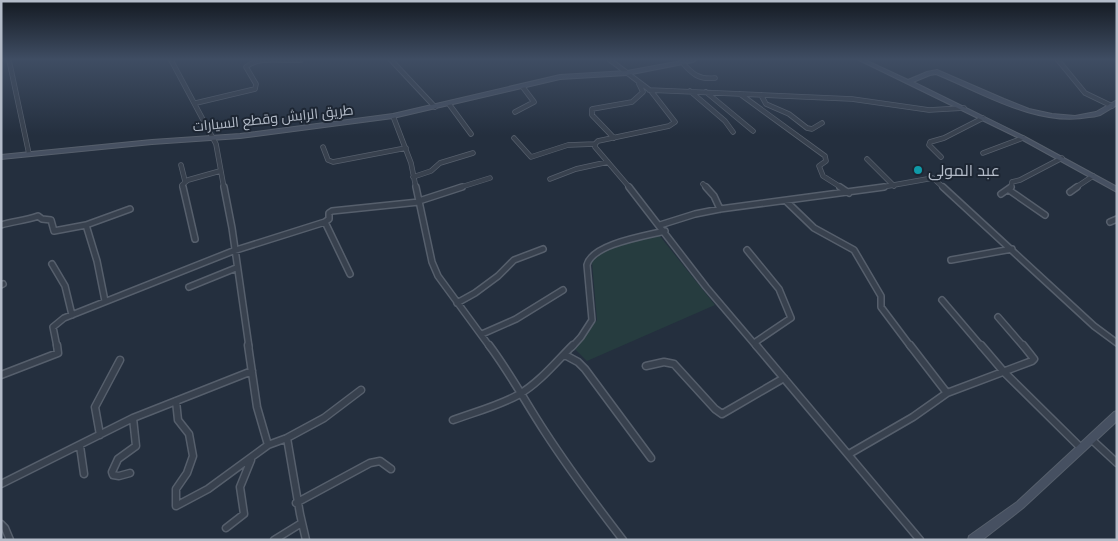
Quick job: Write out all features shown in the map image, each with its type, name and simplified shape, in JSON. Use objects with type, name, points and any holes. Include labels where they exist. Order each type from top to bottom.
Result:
[{"type":"main road","name":"طريق الرابش وقطع السيارات","points":[[1,157],[285,131],[393,116],[525,85]]},
{"type":"main road","points":[[916,85],[1062,158],[1117,190]]},
{"type":"main road","points":[[968,85],[1014,105],[1055,116],[1086,116],[1114,104]]},
{"type":"main road","points":[[973,540],[1020,505],[1116,416]]},
{"type":"street","points":[[15,85],[30,154]]},
{"type":"street","points":[[186,85],[214,138],[232,228],[233,251],[257,407],[268,445]]},
{"type":"street","points":[[196,103],[255,89],[256,85]]},
{"type":"street","points":[[415,85],[436,107]]},
{"type":"street","points":[[614,138],[592,115],[592,109],[598,106],[617,106],[638,97],[643,92],[640,85]]},
{"type":"street","points":[[514,138],[532,158],[568,146],[595,144],[598,141],[675,123],[675,119],[649,90],[641,85]]},
{"type":"street","points":[[1079,85],[1085,93],[1114,104]]},
{"type":"street","points":[[515,112],[534,103],[522,86]]},
{"type":"street","points":[[649,90],[852,99],[925,109],[964,108]]},
{"type":"street","points":[[690,91],[725,121],[733,132]]},
{"type":"street","points":[[705,92],[753,131]]},
{"type":"street","points":[[740,94],[825,156],[826,161],[819,166],[822,174],[848,193]]},
{"type":"street","points":[[761,95],[766,104],[784,112],[808,129],[822,123]]},
{"type":"street","points":[[449,104],[454,116],[463,121],[471,134]]},
{"type":"street","points":[[770,117],[784,112]]},
{"type":"street","points":[[393,116],[411,163],[432,262],[438,276],[508,371],[520,394],[584,490],[623,540]]},
{"type":"street","points":[[941,157],[930,145],[930,142],[983,118]]},
{"type":"street","points":[[983,154],[1023,138]]},
{"type":"street","points":[[595,144],[595,148],[665,231],[688,265],[920,540]]},
{"type":"street","points":[[323,147],[328,160],[331,162],[406,148]]},
{"type":"street","points":[[413,177],[432,171],[440,164],[473,153]]},
{"type":"street","points":[[1001,194],[1012,188],[1012,182],[1022,179],[1062,158]]},
{"type":"street","points":[[867,159],[894,186]]},
{"type":"street","points":[[550,179],[576,169],[608,162]]},
{"type":"street","points":[[181,165],[185,181],[182,184],[195,239]]},
{"type":"street","points":[[185,181],[220,171]]},
{"type":"street","points":[[1070,192],[1093,176]]},
{"type":"street","points":[[660,225],[695,214],[720,209],[787,202],[894,186],[930,177],[935,179],[1012,248],[1094,326],[1117,343]]},
{"type":"street","points":[[1,375],[58,353],[53,327],[57,322],[105,300],[233,251],[325,222],[329,219],[329,213],[332,211],[419,202],[490,178]]},
{"type":"street","points":[[703,184],[714,196],[720,209]]},
{"type":"street","points":[[1009,190],[1044,215]]},
{"type":"street","points":[[787,202],[814,228],[854,250],[881,296],[881,307],[947,393]]},
{"type":"street","points":[[1,225],[38,216],[42,219],[51,220],[54,231],[86,225],[130,209]]},
{"type":"street","points":[[1110,222],[1117,219]]},
{"type":"street","points":[[325,222],[350,274]]},
{"type":"street","points":[[86,225],[97,261],[105,300]]},
{"type":"street","points":[[453,420],[497,405],[520,394],[565,355],[587,330],[592,320],[587,265],[589,258],[604,248],[665,231]]},
{"type":"street","points":[[951,260],[1012,248]]},
{"type":"street","points":[[457,303],[475,293],[498,276],[514,260],[544,249]]},
{"type":"street","points":[[747,250],[779,289],[791,318],[754,343]]},
{"type":"street","points":[[52,264],[65,286],[72,315]]},
{"type":"street","points":[[190,287],[236,268]]},
{"type":"street","points":[[482,334],[516,318],[562,290]]},
{"type":"street","points":[[942,300],[1004,372],[1081,448]]},
{"type":"street","points":[[849,454],[913,417],[947,393],[1034,359],[998,317]]},
{"type":"street","points":[[565,355],[582,366],[651,458]]},
{"type":"street","points":[[100,435],[95,407],[120,360]]},
{"type":"street","points":[[646,366],[664,362],[674,364],[715,410],[722,414],[784,378]]},
{"type":"street","points":[[1,484],[133,418],[252,371]]},
{"type":"street","points":[[176,401],[178,420],[189,434],[193,456],[188,473],[176,489],[176,506],[189,501],[251,459],[268,445],[287,438],[324,418],[360,390]]},
{"type":"street","points":[[130,473],[119,476],[113,475],[112,472],[118,459],[136,446],[133,418]]},
{"type":"street","points":[[287,438],[292,460],[296,503],[300,524],[306,540]]},
{"type":"street","points":[[1091,439],[1117,463]]},
{"type":"street","points":[[80,446],[84,474]]},
{"type":"street","points":[[226,528],[244,514],[240,487],[251,459]]},
{"type":"street","points":[[296,503],[370,463],[380,461],[391,469]]},
{"type":"street","points":[[1,524],[5,528],[10,540]]},
{"type":"street","points":[[274,540],[300,524]]},
{"type":"green space","points":[[659,235],[715,305],[587,361],[575,349],[597,320],[592,262],[596,256],[612,247]]},
{"type":"place","name":"عبد المولى","points":[[918,170]]}]
